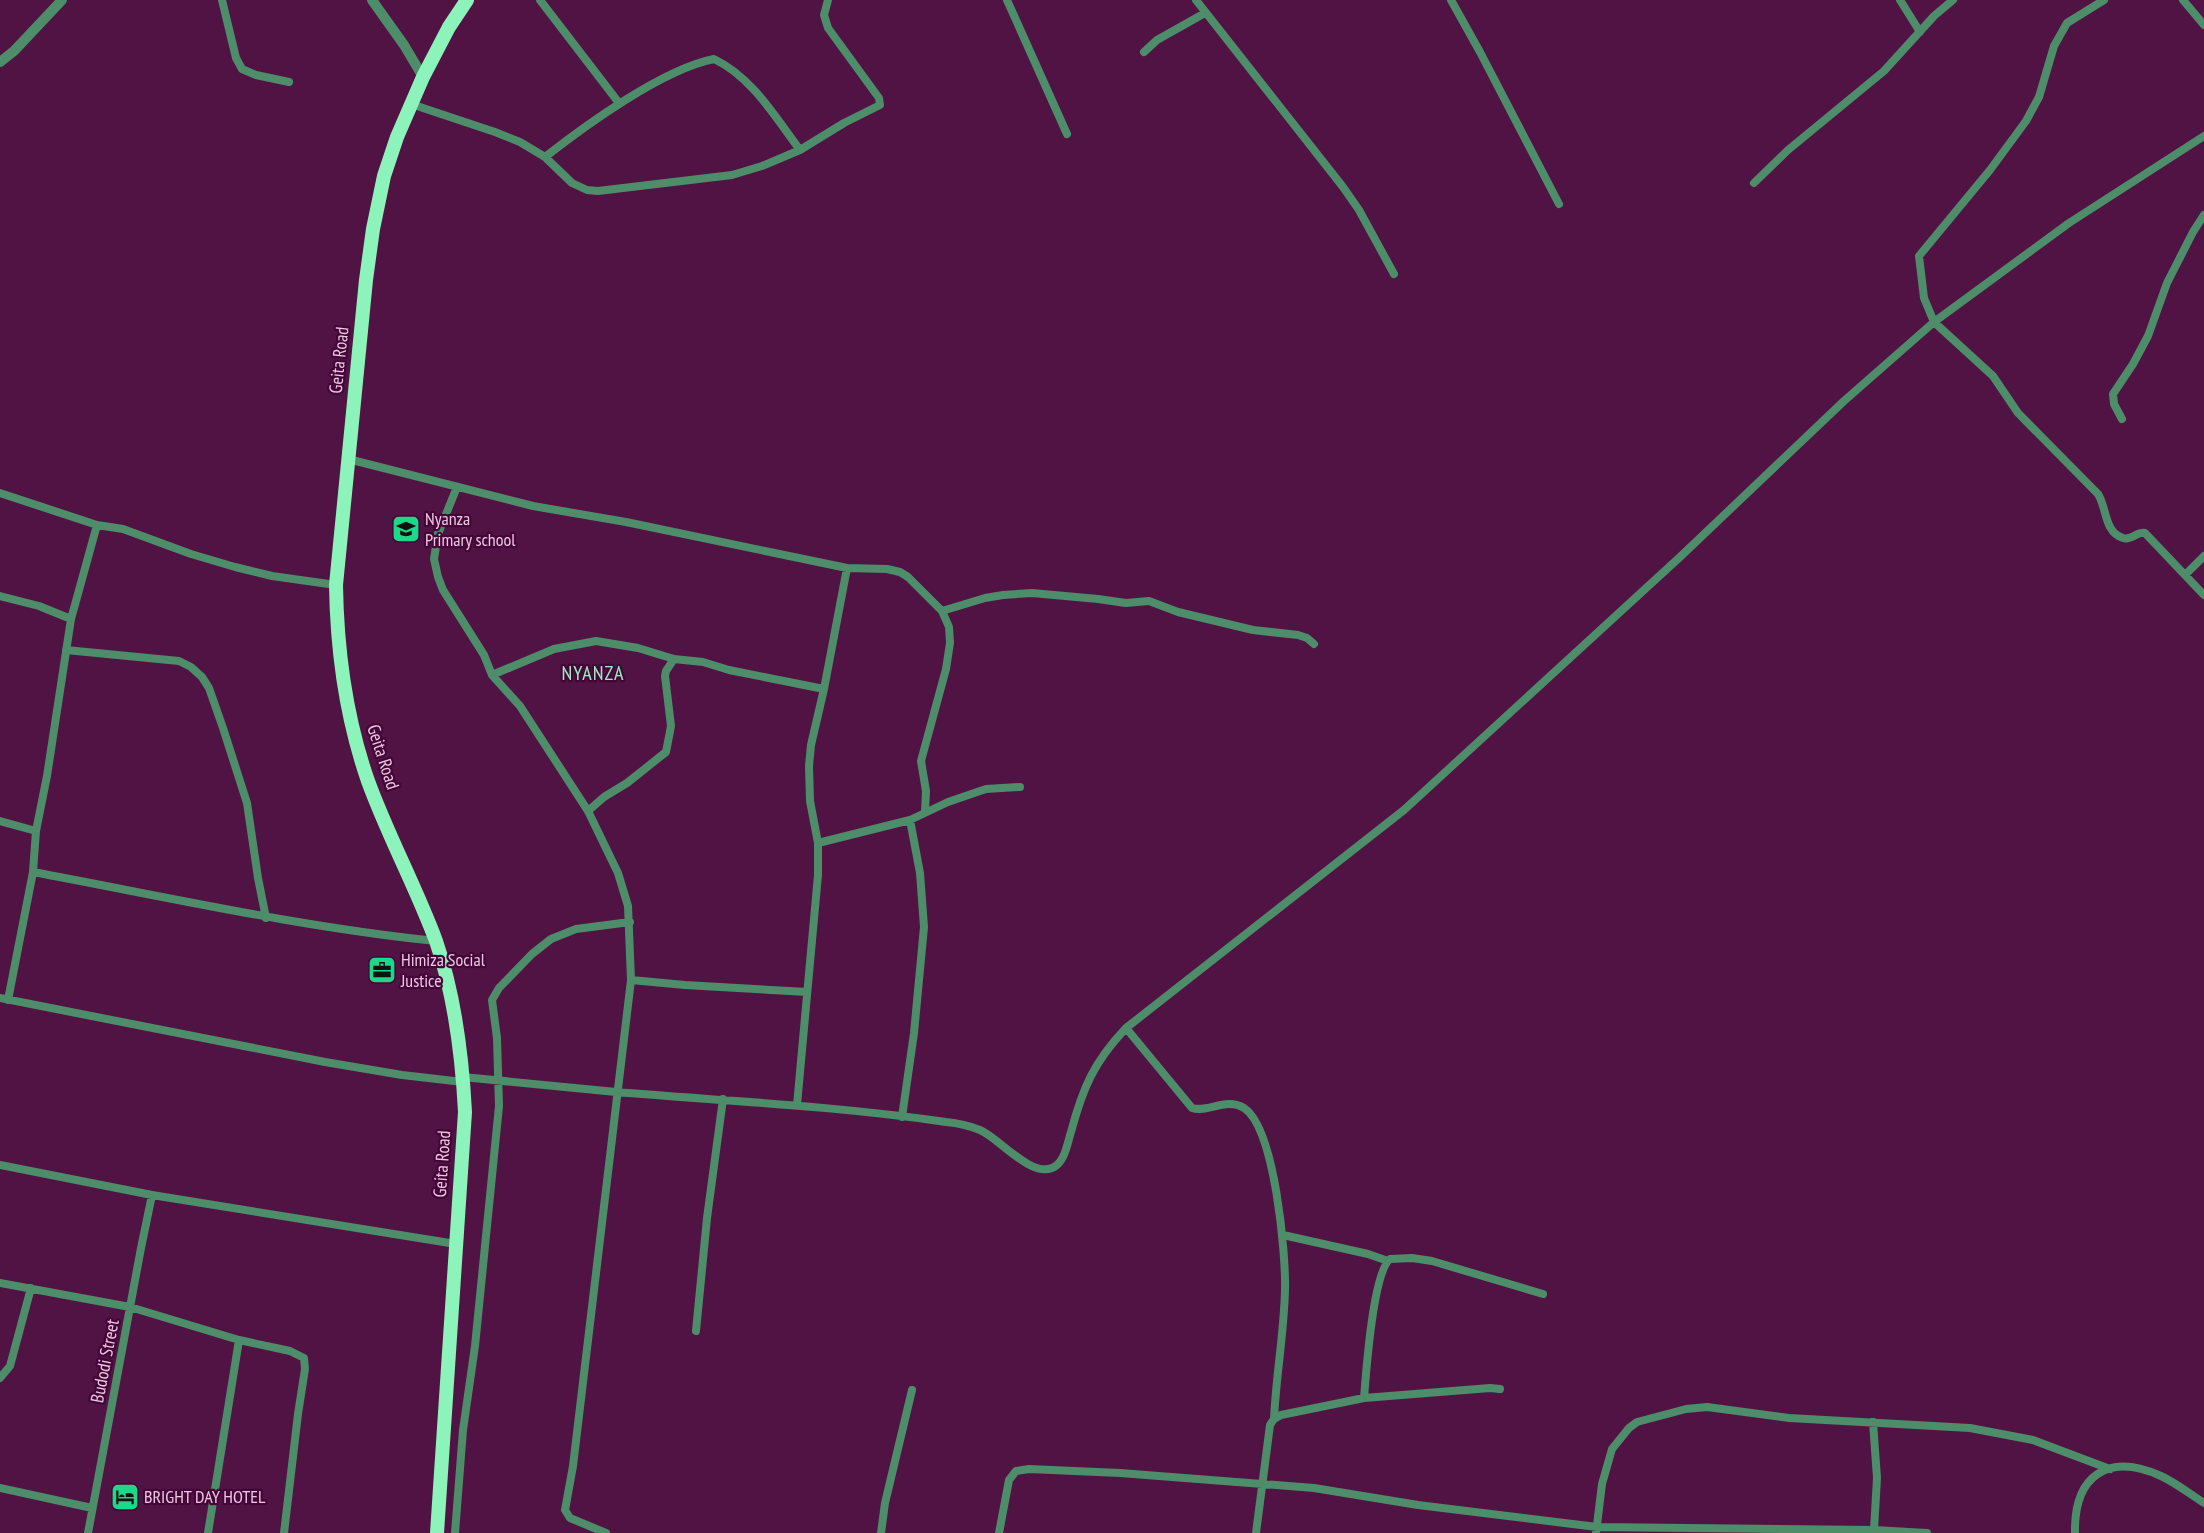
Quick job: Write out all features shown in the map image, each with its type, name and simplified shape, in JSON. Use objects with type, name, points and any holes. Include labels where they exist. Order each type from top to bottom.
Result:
[{"type":"highway","name":"Geita Road","points":[[437,1533],[465,1112],[463,1079],[455,1017],[436,941],[369,782],[353,728],[342,671],[337,631],[336,584],[373,229],[384,176],[411,104],[423,78],[449,27],[467,0]]},
{"type":"street","points":[[0,62],[14,51],[62,0]]},
{"type":"street","points":[[222,0],[236,58],[242,69],[256,75],[289,82]]},
{"type":"street","points":[[372,0],[404,44],[423,78]]},
{"type":"street","points":[[540,0],[619,103]]},
{"type":"street","points":[[411,104],[520,142],[545,157],[572,183],[587,190],[598,191],[732,175],[762,166],[800,150],[844,123],[876,109],[881,103],[828,28],[824,15],[828,0]]},
{"type":"street","points":[[1006,0],[1067,134]]},
{"type":"street","points":[[1196,0],[1343,187],[1359,210],[1394,274]]},
{"type":"street","points":[[1451,0],[1559,204]]},
{"type":"street","points":[[1900,0],[1920,32]]},
{"type":"street","points":[[1754,183],[1788,150],[1871,83],[1953,0]]},
{"type":"street","points":[[2104,0],[2067,23],[2054,46],[2039,97],[2026,121],[1990,170],[1918,256],[1924,298],[1934,322],[1993,376],[2018,413],[2098,494],[2103,501],[2109,526],[2114,532],[2126,538],[2140,532],[2146,533],[2204,595]]},
{"type":"street","points":[[2183,0],[2204,25]]},
{"type":"street","points":[[1144,52],[1157,40],[1205,13]]},
{"type":"street","points":[[545,157],[619,103],[667,77],[698,63],[714,59],[728,67],[762,99],[800,150]]},
{"type":"street","points":[[97,525],[71,619],[47,776],[36,832],[32,872],[4,999],[402,1075],[498,1080],[618,1092],[797,1105],[948,1122],[979,1130],[993,1137],[1034,1167],[1054,1168],[1064,1156],[1080,1098],[1087,1081],[1106,1050],[1126,1028],[1404,810],[1934,322],[2070,223],[2204,136]]},
{"type":"street","points":[[2122,420],[2114,404],[2113,394],[2148,336],[2168,283],[2204,214]]},
{"type":"street","points":[[348,460],[533,506],[626,522],[847,568],[888,568],[900,572],[908,577],[942,611],[949,627],[950,643],[946,669],[921,761],[926,791],[925,811]]},
{"type":"street","points":[[457,487],[438,534],[434,559],[443,590],[484,655],[492,675],[520,706],[588,811],[618,873],[628,906],[630,922],[630,980],[574,1466],[565,1510],[570,1518],[606,1533]]},
{"type":"street","points":[[0,494],[97,525],[123,529],[182,551],[235,567],[272,576],[336,584]]},
{"type":"street","points":[[2185,575],[2204,556]]},
{"type":"street","points":[[797,1105],[817,905],[818,843],[810,801],[809,766],[811,745],[824,689],[847,568]]},
{"type":"street","points":[[942,611],[985,598],[1010,594],[1045,594],[1126,603],[1149,601],[1178,612],[1253,630],[1292,633],[1303,636],[1314,644]]},
{"type":"street","points":[[0,596],[39,606],[71,619]]},
{"type":"street","points":[[492,675],[554,649],[588,642],[610,643],[638,648],[674,659],[704,662],[728,670],[824,689]]},
{"type":"street","points":[[66,650],[179,661],[192,666],[202,677],[216,707],[248,803],[258,878],[266,918]]},
{"type":"street","points":[[588,811],[604,797],[628,783],[666,752],[671,726],[665,676],[666,670],[674,659]]},
{"type":"street","points":[[818,843],[910,820],[925,811],[986,790],[1020,787]]},
{"type":"street","points":[[902,1117],[914,1033],[924,927],[920,873],[910,820]]},
{"type":"street","points":[[0,822],[36,832]]},
{"type":"street","points":[[32,872],[266,918],[380,935],[436,941]]},
{"type":"street","points":[[455,1533],[462,1449],[475,1346],[497,1134],[497,1038],[492,1000],[499,988],[532,954],[551,939],[576,929],[630,922]]},
{"type":"street","points":[[630,980],[808,992]]},
{"type":"street","points":[[1126,1028],[1192,1108],[1197,1110],[1225,1104],[1243,1107],[1249,1113],[1260,1132],[1269,1159],[1283,1235],[1285,1292],[1274,1419],[1270,1426],[1256,1533]]},
{"type":"street","points":[[696,1331],[707,1218],[723,1099]]},
{"type":"street","points":[[0,1165],[152,1195],[456,1244]]},
{"type":"street","name":"Budodi Street","points":[[88,1533],[152,1195]]},
{"type":"street","points":[[1283,1235],[1368,1254],[1388,1261]]},
{"type":"street","points":[[1364,1398],[1366,1362],[1383,1270],[1388,1261],[1393,1258],[1432,1261],[1543,1294]]},
{"type":"street","points":[[0,1283],[130,1307],[239,1340],[297,1353],[304,1358],[305,1363],[284,1533]]},
{"type":"street","points":[[0,1378],[10,1366],[31,1288]]},
{"type":"street","points":[[208,1533],[239,1340]]},
{"type":"street","points":[[1274,1419],[1281,1415],[1307,1408],[1364,1398],[1490,1388],[1500,1389]]},
{"type":"street","points":[[881,1533],[885,1503],[912,1390]]},
{"type":"street","points":[[1596,1530],[1602,1484],[1612,1449],[1629,1428],[1637,1422],[1686,1408],[1707,1407],[1766,1416],[1970,1428],[2033,1440],[2110,1469]]},
{"type":"street","points":[[1873,1422],[1877,1478],[1874,1530]]},
{"type":"street","points":[[2075,1533],[2075,1512],[2081,1492],[2099,1472],[2110,1469],[2132,1468],[2147,1471],[2204,1502]]},
{"type":"street","points":[[999,1533],[1009,1480],[1016,1471],[1022,1470],[1120,1473],[1314,1488],[1596,1530],[1874,1530],[1927,1533]]},
{"type":"street","points":[[0,1488],[92,1508]]},
{"type":"place","name":"Nyanza Primary school","points":[[406,529]]},
{"type":"place","name":"Himiza Social Justice","points":[[382,970]]},
{"type":"place","name":"BRIGHT DAY HOTEL","points":[[125,1497]]},
{"type":"district","name":"NYANZA","points":[[593,673]]}]
